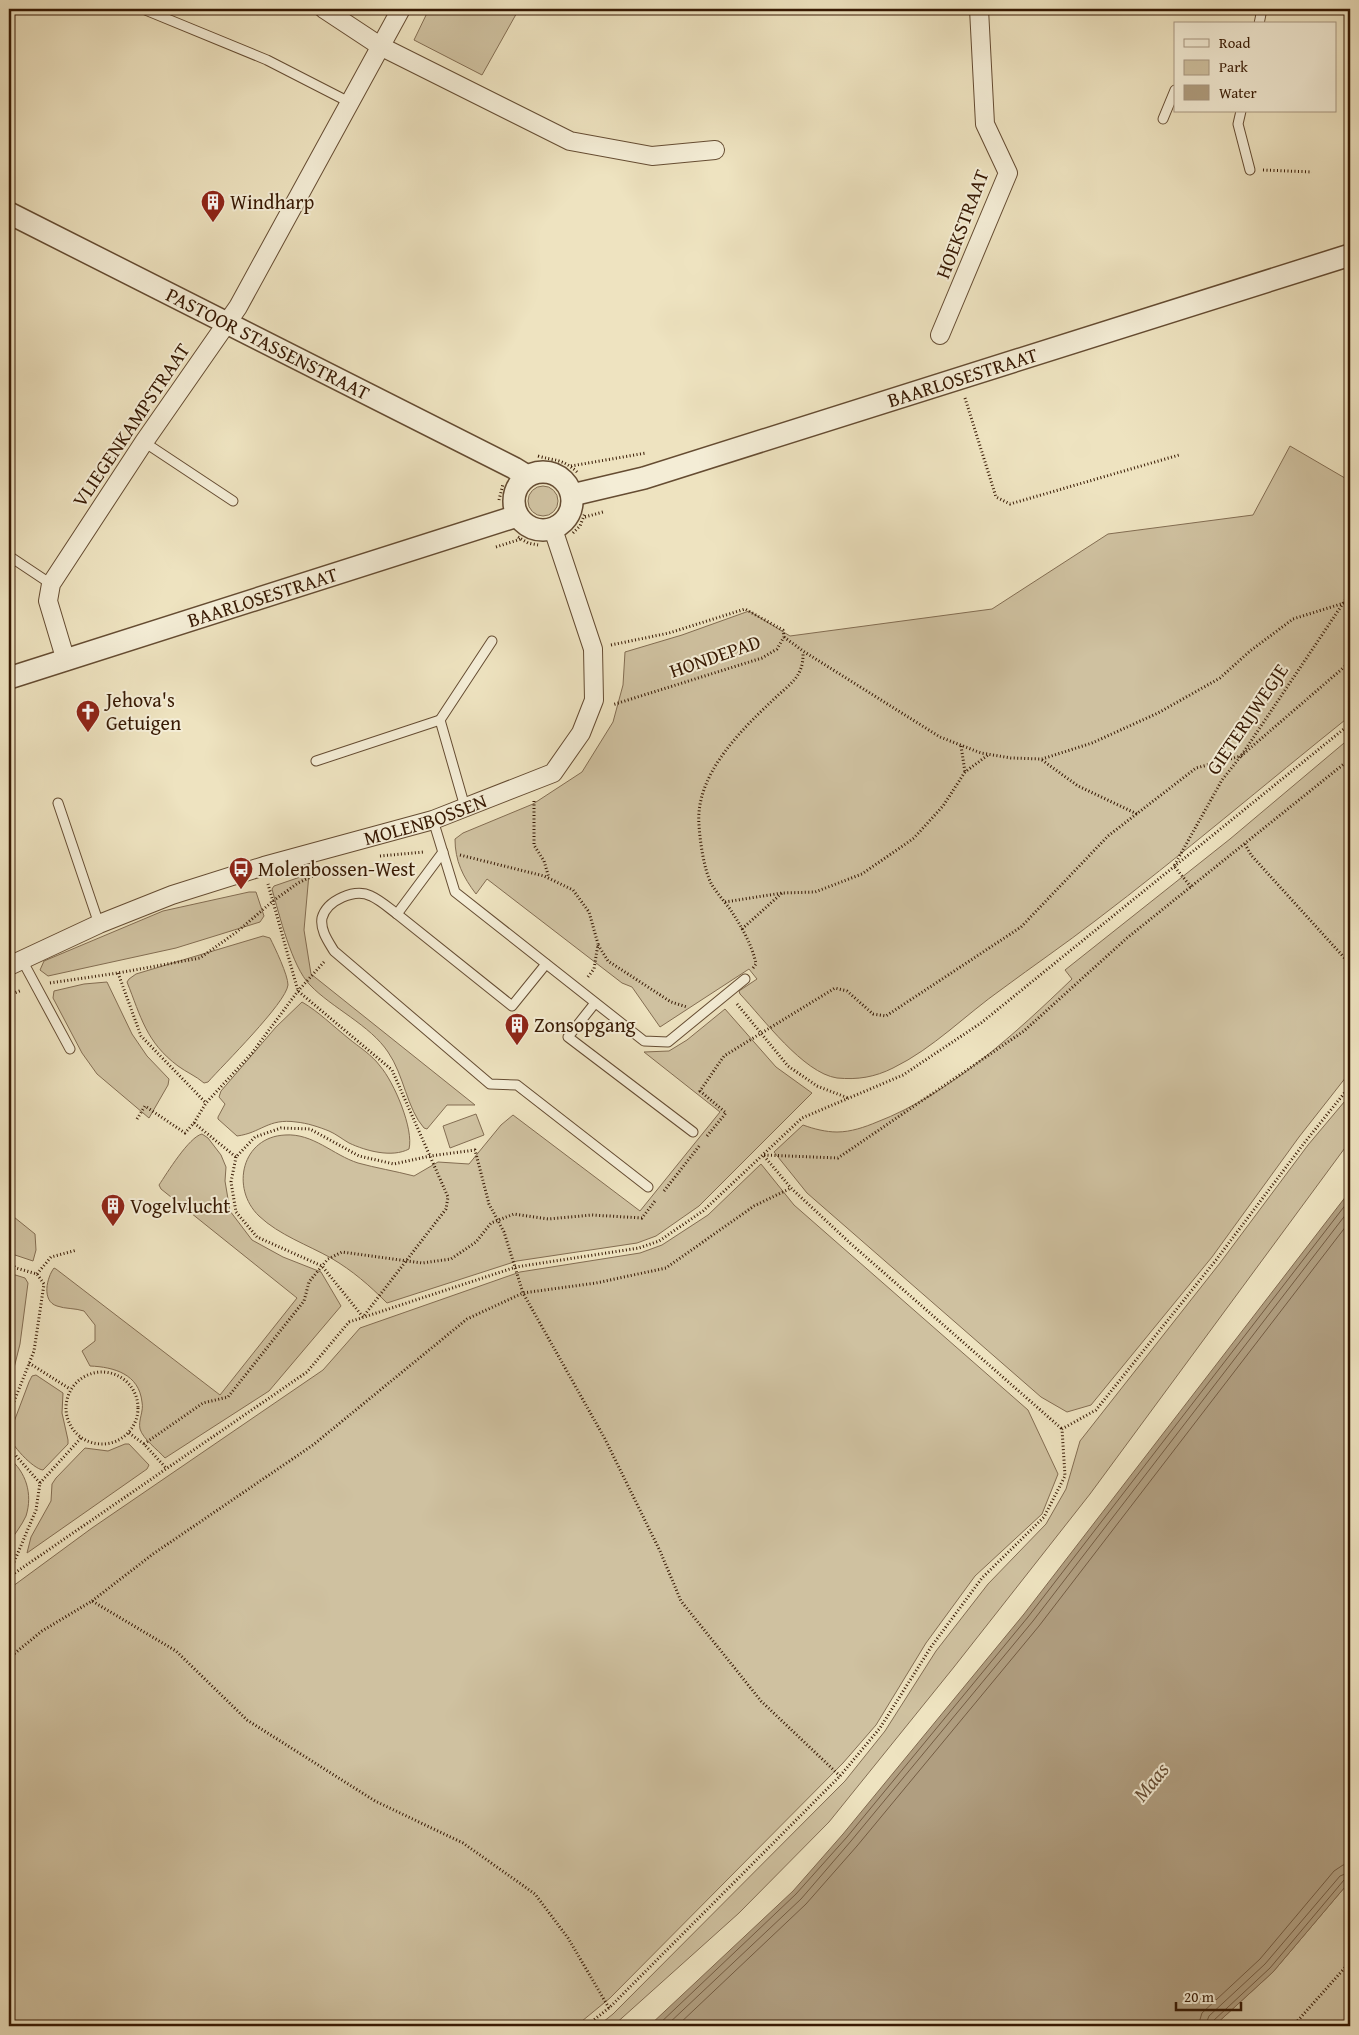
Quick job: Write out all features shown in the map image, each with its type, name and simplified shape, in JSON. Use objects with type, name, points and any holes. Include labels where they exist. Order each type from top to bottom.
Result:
[{"type":"street","points":[[324,9],[380,46],[570,141],[652,156],[715,150]]},
{"type":"street","name":"VLIEGENKAMPSTRAAT","points":[[51,584],[144,442],[238,307],[401,9]]},
{"type":"street","name":"HOEKSTRAAT","points":[[940,335],[1008,173],[985,124],[979,9]]},
{"type":"street","name":"PASTOOR STASSENSTRAAT","points":[[9,213],[520,472]]},
{"type":"street","name":"BAARLOSESTRAAT","points":[[579,493],[644,478],[1350,255]]},
{"type":"street","points":[[520,472],[554,474],[579,493],[570,513],[555,536],[511,519],[514,494],[521,481],[520,472]]},
{"type":"street","name":"BAARLOSESTRAAT","points":[[9,678],[511,519]]},
{"type":"street","name":"MOLENBOSSEN","points":[[15,963],[99,924],[172,895],[264,866],[433,820],[553,773],[581,733],[594,700],[593,649],[555,536]]},
{"type":"street","points":[[51,584],[48,601],[66,660]]},
{"type":"lane","points":[[143,9],[267,60],[349,102]]},
{"type":"lane","points":[[1259,22],[1262,9]]},
{"type":"lane","points":[[1163,119],[1174,92]]},
{"type":"lane","points":[[1241,112],[1238,124],[1250,170]]},
{"type":"lane","points":[[144,442],[233,501]]},
{"type":"lane","points":[[9,556],[51,584]]},
{"type":"lane","points":[[316,761],[440,720],[492,641]]},
{"type":"lane","points":[[440,720],[465,807]]},
{"type":"lane","points":[[58,803],[99,924]]},
{"type":"lane","points":[[433,820],[455,892],[644,1041],[668,1042],[745,979]]},
{"type":"lane","points":[[397,914],[443,852]]},
{"type":"lane","points":[[546,964],[512,1006],[397,914],[370,895],[358,894],[341,898],[330,905],[322,918],[322,930],[334,951],[490,1084],[517,1085],[648,1186]]},
{"type":"lane","points":[[15,963],[36,985],[70,1049]]},
{"type":"lane","points":[[595,1003],[568,1037],[693,1132]]},
{"type":"path","points":[[1250,170],[1312,172]]},
{"type":"path","points":[[959,379],[996,497],[1010,504],[1179,455]]},
{"type":"path","points":[[540,457],[555,459],[570,466],[577,472],[579,493],[587,505],[580,526],[566,539],[555,536],[548,545],[521,540],[511,531],[511,519],[500,512],[500,492],[508,474],[520,472],[526,460],[540,457]]},
{"type":"path","name":"GIETERIJWEGJE","points":[[1174,866],[1222,780],[1241,756],[1350,593]]},
{"type":"path","points":[[784,637],[803,651],[940,737],[988,754],[1042,760],[1092,743],[1158,713],[1220,678],[1250,651],[1293,619],[1344,603]]},
{"type":"path","name":"HONDEPAD","points":[[593,649],[669,633],[745,609],[782,630],[784,637],[777,649],[762,658],[614,705],[594,700]]},
{"type":"path","points":[[745,979],[756,964],[752,947],[725,902],[711,883],[704,858],[699,824],[703,788],[714,766],[771,701],[796,680],[803,663],[803,651]]},
{"type":"path","points":[[144,1444],[203,1403],[228,1397],[304,1301],[309,1282],[328,1259],[342,1252],[422,1263],[452,1259],[476,1242],[492,1223],[514,1214],[548,1219],[592,1215],[642,1218],[726,1113],[700,1091],[724,1056],[835,988],[847,990],[873,1014],[886,1016],[1021,927],[1108,836],[1196,768],[1241,756],[1350,662]]},
{"type":"path","points":[[9,1575],[307,1372],[349,1322],[516,1267],[639,1248],[659,1241],[703,1211],[802,1118],[904,1075],[981,1023],[1350,724]]},
{"type":"path","points":[[961,745],[965,772]]},
{"type":"path","points":[[725,902],[782,893],[815,892],[862,874],[914,838],[943,806],[965,772],[988,754]]},
{"type":"path","points":[[763,1155],[838,1158],[1024,1031],[1127,938],[1350,759]]},
{"type":"path","points":[[1042,760],[1078,786],[1137,814]]},
{"type":"path","points":[[533,781],[534,845],[544,861],[549,878]]},
{"type":"path","points":[[1245,844],[1251,855],[1350,964]]},
{"type":"path","points":[[376,857],[443,852],[549,878],[574,890],[588,912],[598,944],[608,960],[671,1002],[706,1012]]},
{"type":"path","points":[[264,866],[298,991],[392,1070],[448,1197],[446,1209],[404,1261],[363,1317]]},
{"type":"path","points":[[1174,866],[1191,887]]},
{"type":"path","points":[[36,985],[200,958],[238,931],[273,901],[298,883],[326,870]]},
{"type":"path","points":[[742,930],[759,912],[782,893]]},
{"type":"path","points":[[578,990],[594,969],[598,944]]},
{"type":"path","points":[[137,1119],[145,1106],[185,1133],[194,1123],[206,1103],[252,1054],[298,991],[334,951]]},
{"type":"path","points":[[118,973],[141,1036],[206,1103]]},
{"type":"path","points":[[729,993],[788,1066],[817,1086],[848,1098]]},
{"type":"path","points":[[1062,1429],[1096,1410],[1216,1260],[1350,1086]]},
{"type":"path","points":[[194,1123],[236,1157]]},
{"type":"path","points":[[363,1317],[322,1266],[256,1237],[236,1212],[231,1182],[236,1157],[255,1138],[281,1128],[310,1129],[359,1156],[394,1164],[430,1156],[474,1150],[489,1204],[504,1232],[523,1293],[605,1439],[660,1551],[681,1601],[761,1701],[840,1776]]},
{"type":"path","points":[[586,2026],[609,2008],[840,1776],[880,1728],[931,1647],[982,1578],[1044,1517],[1065,1476],[1062,1429],[850,1243],[791,1188],[763,1155]]},
{"type":"path","points":[[9,1658],[42,1631],[92,1601],[153,1554],[313,1445],[467,1319],[523,1293],[596,1283],[666,1268],[754,1206],[791,1188]]},
{"type":"path","points":[[37,1274],[51,1257],[77,1250]]},
{"type":"path","points":[[9,1262],[16,1268],[37,1274],[44,1284],[34,1351],[9,1414]]},
{"type":"path","points":[[29,1363],[70,1389]]},
{"type":"path","points":[[99,1371],[116,1374],[131,1384],[138,1400],[138,1418],[130,1433],[118,1441],[105,1444],[91,1443],[81,1438],[70,1426],[66,1414],[66,1401],[70,1389],[82,1377],[99,1371]]},
{"type":"path","points":[[130,1433],[144,1444],[166,1468]]},
{"type":"path","points":[[9,1575],[36,1510],[40,1483],[81,1438]]},
{"type":"path","points":[[9,1448],[40,1483]]},
{"type":"path","points":[[92,1601],[176,1651],[246,1720],[375,1801],[463,1843],[535,1894],[568,1938],[609,2008]]},
{"type":"path","points":[[1293,2026],[1350,1962]]},
{"type":"green space","points":[[429,9],[519,9],[482,75],[414,40]]},
{"type":"green space","points":[[1290,446],[1350,481],[1350,716],[1127,896],[988,999],[936,1041],[893,1068],[880,1074],[845,1079],[824,1074],[811,1066],[784,1043],[740,994],[739,991],[757,979],[749,969],[660,1027],[632,987],[622,983],[487,879],[476,894],[467,881],[458,862],[455,839],[463,833],[533,804],[582,772],[613,722],[623,685],[625,652],[682,635],[749,611],[790,636],[992,609],[1108,534],[1253,515]]},
{"type":"green space","points":[[543,486],[554,490],[558,501],[554,512],[543,516],[532,512],[528,501],[532,490]]},
{"type":"green space","points":[[1350,738],[1350,1072],[1299,1137],[1212,1257],[1091,1405],[1067,1412],[1041,1397],[807,1193],[774,1152],[803,1125],[833,1132],[863,1127],[904,1110],[956,1078],[1029,1020],[1072,979],[1065,970],[1230,839]]},
{"type":"green space","points":[[309,874],[304,930],[311,974],[475,1105],[447,1105],[427,1129],[424,1128],[413,1111],[393,1061],[380,1042],[319,993],[303,977],[282,926],[272,889],[274,886]]},
{"type":"green space","points":[[256,892],[264,916],[260,922],[176,948],[48,976],[40,970],[44,961],[163,911]]},
{"type":"green space","points":[[263,936],[270,938],[284,968],[288,985],[285,994],[253,1034],[208,1082],[204,1083],[178,1066],[158,1048],[141,1018],[127,982],[136,974]]},
{"type":"green space","points":[[107,982],[132,1034],[147,1056],[169,1079],[168,1085],[149,1118],[97,1074],[82,1053],[53,998],[54,991],[84,984]]},
{"type":"green space","points":[[302,1002],[377,1062],[391,1083],[402,1106],[409,1130],[409,1149],[395,1153],[371,1151],[309,1124],[286,1121],[271,1124],[237,1136],[218,1119],[225,1104],[219,1097],[221,1091],[276,1027]]},
{"type":"green space","points":[[725,1009],[776,1067],[812,1093],[699,1206],[656,1236],[637,1243],[517,1261],[387,1303],[374,1290],[339,1263],[267,1223],[250,1205],[243,1179],[245,1166],[250,1154],[270,1138],[285,1135],[305,1137],[358,1163],[414,1176],[438,1162],[469,1164],[501,1125],[513,1115],[640,1211],[720,1112],[644,1052],[669,1051],[687,1040]]},
{"type":"green space","points":[[1350,1095],[1350,1141],[1090,1494],[829,1822],[739,1913],[613,2026],[598,2026],[613,2014],[845,1781],[885,1731],[936,1651],[988,1584],[1046,1524],[1066,1489],[1080,1441],[1220,1263],[1308,1145]]},
{"type":"green space","points":[[476,1114],[484,1135],[450,1148],[443,1126]]},
{"type":"green space","points":[[202,1134],[208,1138],[221,1155],[226,1167],[225,1181],[230,1211],[252,1240],[283,1257],[321,1272],[341,1306],[269,1391],[165,1458],[147,1440],[140,1429],[142,1405],[140,1392],[136,1385],[131,1379],[116,1370],[90,1366],[82,1351],[95,1341],[95,1325],[84,1311],[60,1307],[52,1303],[47,1294],[47,1288],[49,1277],[54,1268],[220,1395],[297,1298],[161,1189],[159,1185],[179,1156],[191,1142]]},
{"type":"green space","points":[[761,1164],[794,1205],[1028,1410],[1058,1474],[1042,1514],[975,1576],[926,1643],[876,1725],[843,1763],[610,1998],[576,2026],[9,2026],[9,1589],[92,1528],[323,1370],[360,1328],[520,1272],[640,1253],[662,1245],[708,1215]]},
{"type":"green space","points":[[9,1213],[35,1234],[36,1250],[33,1261],[9,1253]]},
{"type":"green space","points":[[9,1273],[25,1278],[28,1283],[20,1344],[9,1388]]},
{"type":"green space","points":[[36,1375],[63,1393],[62,1413],[68,1440],[68,1444],[43,1470],[23,1456],[13,1444],[9,1435],[29,1382],[32,1376]]},
{"type":"green space","points":[[129,1444],[149,1465],[147,1469],[27,1553],[31,1537],[51,1501],[52,1484],[56,1478],[85,1448],[108,1451]]},
{"type":"green space","points":[[9,1458],[24,1477],[29,1500],[26,1516],[9,1543]]},
{"type":"green space","points":[[1350,1881],[1350,2020],[1344,2026],[1214,2026],[1273,1972]]},
{"type":"water","name":"Maas","points":[[1350,1191],[1350,1881],[1273,1972],[1214,2026],[649,2026],[793,1891],[843,1834],[1024,1614]]},
{"type":"place","name":"Windharp","points":[[213,223]]},
{"type":"place","name":"Jehova's Getuigen","points":[[88,733]]},
{"type":"place","name":"Molenbossen-West","points":[[241,890]]},
{"type":"place","name":"Zonsopgang","points":[[517,1046]]},
{"type":"place","name":"Vogelvlucht","points":[[113,1227]]}]
